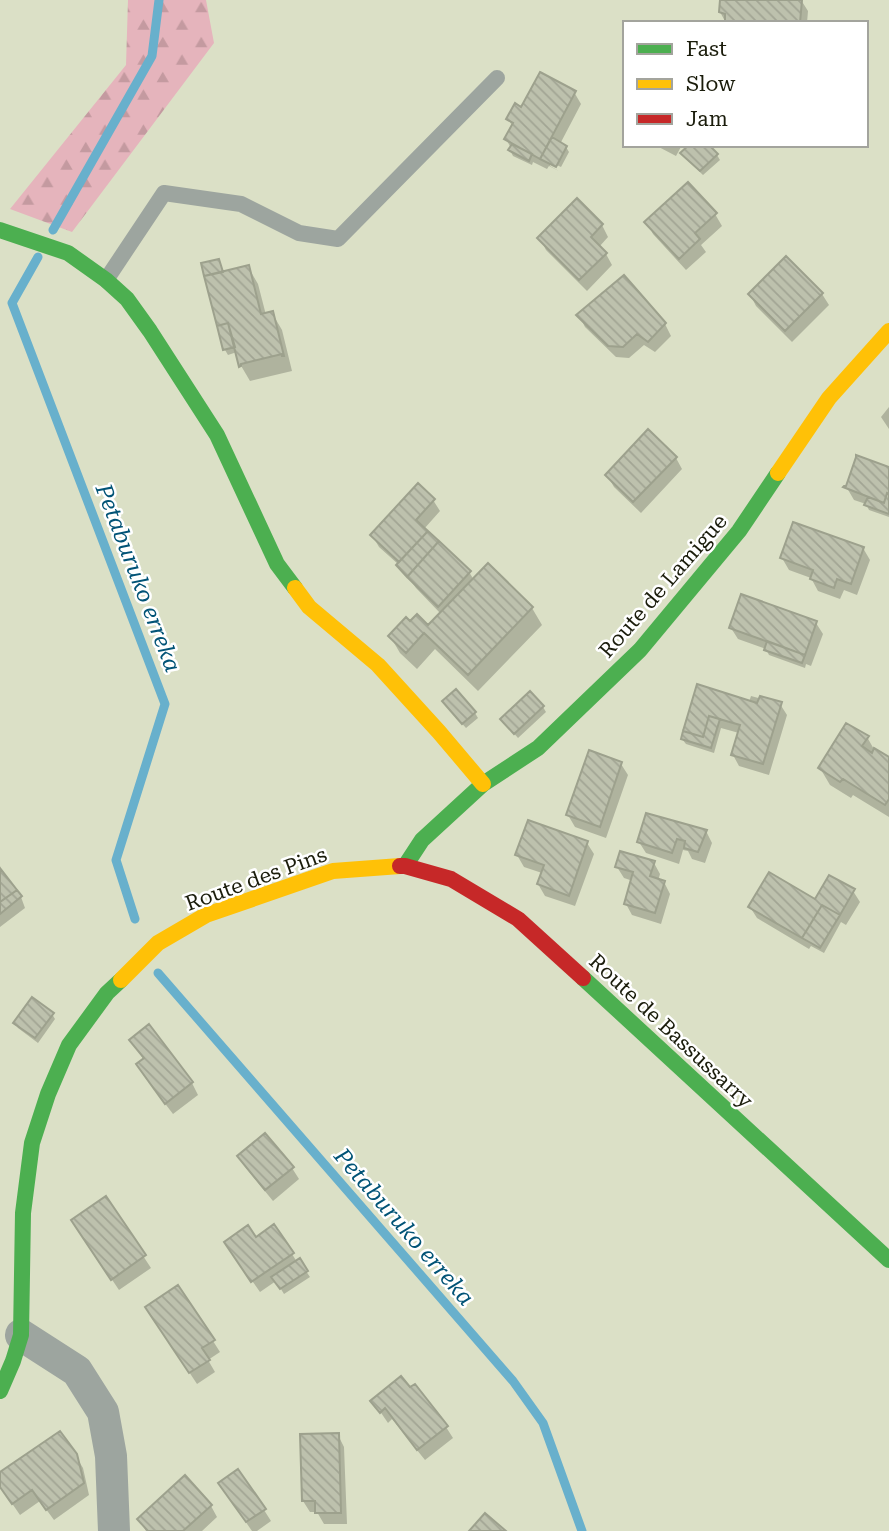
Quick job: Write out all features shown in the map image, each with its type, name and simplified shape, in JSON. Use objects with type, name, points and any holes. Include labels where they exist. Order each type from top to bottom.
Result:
[{"type":"street","points":[[0,230],[68,253],[127,299],[217,435],[277,564],[309,607],[378,665],[482,784]]},
{"type":"street","name":"Route de Lamigue","points":[[405,866],[422,840],[482,784],[537,748],[640,650],[739,531],[830,398],[889,331]]},
{"type":"street","name":"Route de Bassussarry","points":[[405,866],[452,879],[518,919],[889,1260]]},
{"type":"street","name":"Route des Pins","points":[[0,1391],[21,1335],[23,1213],[32,1143],[48,1094],[69,1045],[107,993],[158,943],[206,915],[334,870],[405,866]]},
{"type":"street","points":[[21,1335],[77,1371],[103,1412],[111,1456],[114,1531]]},
{"type":"lane","points":[[106,280],[164,192],[241,204],[299,233],[338,239],[497,78]]},
{"type":"green space","points":[[128,0],[206,0],[214,43],[72,232],[10,209],[126,65]]},
{"type":"building","points":[[720,0],[802,0],[800,21],[725,21],[725,14],[719,12]]},
{"type":"building","points":[[540,72],[576,91],[540,159],[504,139],[513,123],[506,119],[515,103],[521,107]]},
{"type":"building","points":[[552,137],[567,146],[556,167],[540,159]]},
{"type":"building","points":[[512,144],[532,154],[529,161],[508,150]]},
{"type":"building","points":[[687,147],[711,147],[718,154],[700,171],[680,153]]},
{"type":"building","points":[[688,182],[717,213],[695,233],[700,239],[679,259],[644,222]]},
{"type":"building","points":[[577,198],[603,224],[591,237],[607,253],[579,280],[537,238]]},
{"type":"building","points":[[786,256],[823,293],[785,331],[748,294]]},
{"type":"building","points":[[219,259],[223,272],[204,276],[201,263]]},
{"type":"building","points":[[249,265],[261,314],[273,311],[284,356],[282,354],[241,364],[239,367],[228,323],[217,326],[204,276]]},
{"type":"building","points":[[624,275],[666,323],[648,342],[637,334],[623,347],[608,346],[576,315]]},
{"type":"building","points":[[228,323],[235,347],[223,350],[217,326]]},
{"type":"building","points":[[648,429],[677,457],[633,502],[605,475]]},
{"type":"building","points":[[856,455],[889,467],[889,494],[887,493],[884,503],[843,487],[846,486]]},
{"type":"building","points":[[418,483],[435,499],[416,520],[428,531],[399,562],[370,535]]},
{"type":"building","points":[[887,493],[889,514],[864,505],[868,497],[884,503]]},
{"type":"building","points":[[793,522],[864,547],[851,584],[837,579],[834,588],[810,579],[813,570],[780,558]]},
{"type":"building","points":[[428,531],[439,541],[407,577],[396,565]]},
{"type":"building","points":[[439,541],[471,571],[438,607],[407,577]]},
{"type":"building","points":[[488,563],[533,607],[468,675],[424,633],[406,653],[388,636],[406,617],[410,621],[417,614],[428,625]]},
{"type":"building","points":[[741,594],[817,621],[805,655],[729,628]]},
{"type":"building","points":[[767,641],[805,655],[802,663],[764,650]]},
{"type":"building","points":[[697,684],[757,703],[760,696],[782,702],[763,764],[731,755],[740,725],[709,716],[703,737],[683,731]]},
{"type":"building","points":[[456,689],[476,712],[462,724],[442,701]]},
{"type":"building","points":[[530,691],[544,706],[514,734],[500,719]]},
{"type":"building","points":[[709,716],[720,719],[711,748],[681,739],[683,731],[703,737]]},
{"type":"building","points":[[846,723],[869,736],[862,746],[872,753],[874,748],[889,757],[889,799],[885,805],[843,779],[840,782],[818,768]]},
{"type":"building","points":[[589,750],[622,762],[600,827],[566,815]]},
{"type":"building","points":[[646,813],[707,830],[698,852],[684,848],[685,841],[677,839],[672,853],[637,842]]},
{"type":"building","points":[[528,820],[588,841],[569,896],[537,884],[544,865],[515,855]]},
{"type":"building","points":[[620,851],[655,861],[650,876],[665,881],[655,913],[624,904],[633,872],[615,867]]},
{"type":"building","points":[[0,868],[17,890],[0,902]]},
{"type":"building","points":[[769,872],[815,899],[829,875],[855,889],[840,915],[822,905],[802,938],[748,907]]},
{"type":"building","points":[[17,890],[22,896],[0,914],[0,902]]},
{"type":"building","points":[[822,905],[840,915],[820,948],[802,938]]},
{"type":"building","points":[[32,997],[54,1013],[35,1038],[13,1023]]},
{"type":"building","points":[[149,1024],[193,1082],[165,1104],[136,1064],[144,1058],[129,1040]]},
{"type":"building","points":[[265,1133],[294,1167],[265,1190],[237,1156]]},
{"type":"building","points":[[106,1196],[146,1255],[111,1280],[71,1220]]},
{"type":"building","points":[[274,1224],[294,1253],[251,1282],[224,1242],[248,1225],[256,1237]]},
{"type":"building","points":[[300,1258],[308,1271],[280,1289],[271,1277]]},
{"type":"building","points":[[178,1285],[215,1340],[202,1348],[210,1360],[189,1373],[145,1307]]},
{"type":"building","points":[[401,1376],[410,1387],[415,1384],[448,1426],[417,1450],[385,1408],[380,1413],[370,1401]]},
{"type":"building","points":[[60,1431],[77,1454],[84,1483],[46,1510],[32,1490],[12,1504],[0,1487],[0,1472]]},
{"type":"building","points":[[339,1433],[341,1513],[315,1513],[315,1501],[302,1501],[300,1434]]},
{"type":"building","points":[[238,1469],[266,1509],[246,1522],[218,1483]]},
{"type":"building","points":[[185,1475],[212,1505],[183,1531],[148,1531],[137,1519]]},
{"type":"building","points":[[485,1513],[506,1531],[469,1531]]},
{"type":"waterway","name":"Petaburuko erreka","points":[[53,230],[152,56],[159,0]]},
{"type":"waterway","name":"Petaburuko erreka","points":[[38,257],[12,303],[165,704],[116,860],[135,919]]},
{"type":"waterway","name":"Petaburuko erreka","points":[[158,973],[513,1381],[543,1423],[582,1531]]},
{"type":"traffic: fast","points":[[0,230],[68,253],[127,299],[217,435],[277,564],[295,588]]},
{"type":"traffic: fast","points":[[405,866],[422,840],[483,784],[538,748],[640,650],[739,531],[778,473]]},
{"type":"traffic: fast","points":[[583,978],[889,1260]]},
{"type":"traffic: fast","points":[[0,1391],[21,1335],[23,1213],[32,1143],[48,1094],[69,1045],[107,993],[121,980]]},
{"type":"traffic: slow","points":[[778,473],[829,398],[889,331]]},
{"type":"traffic: slow","points":[[295,588],[309,607],[378,665],[483,784]]},
{"type":"traffic: slow","points":[[121,980],[158,943],[206,915],[333,871],[400,866]]},
{"type":"traffic: jam","points":[[400,866],[451,879],[518,919],[583,978]]}]
